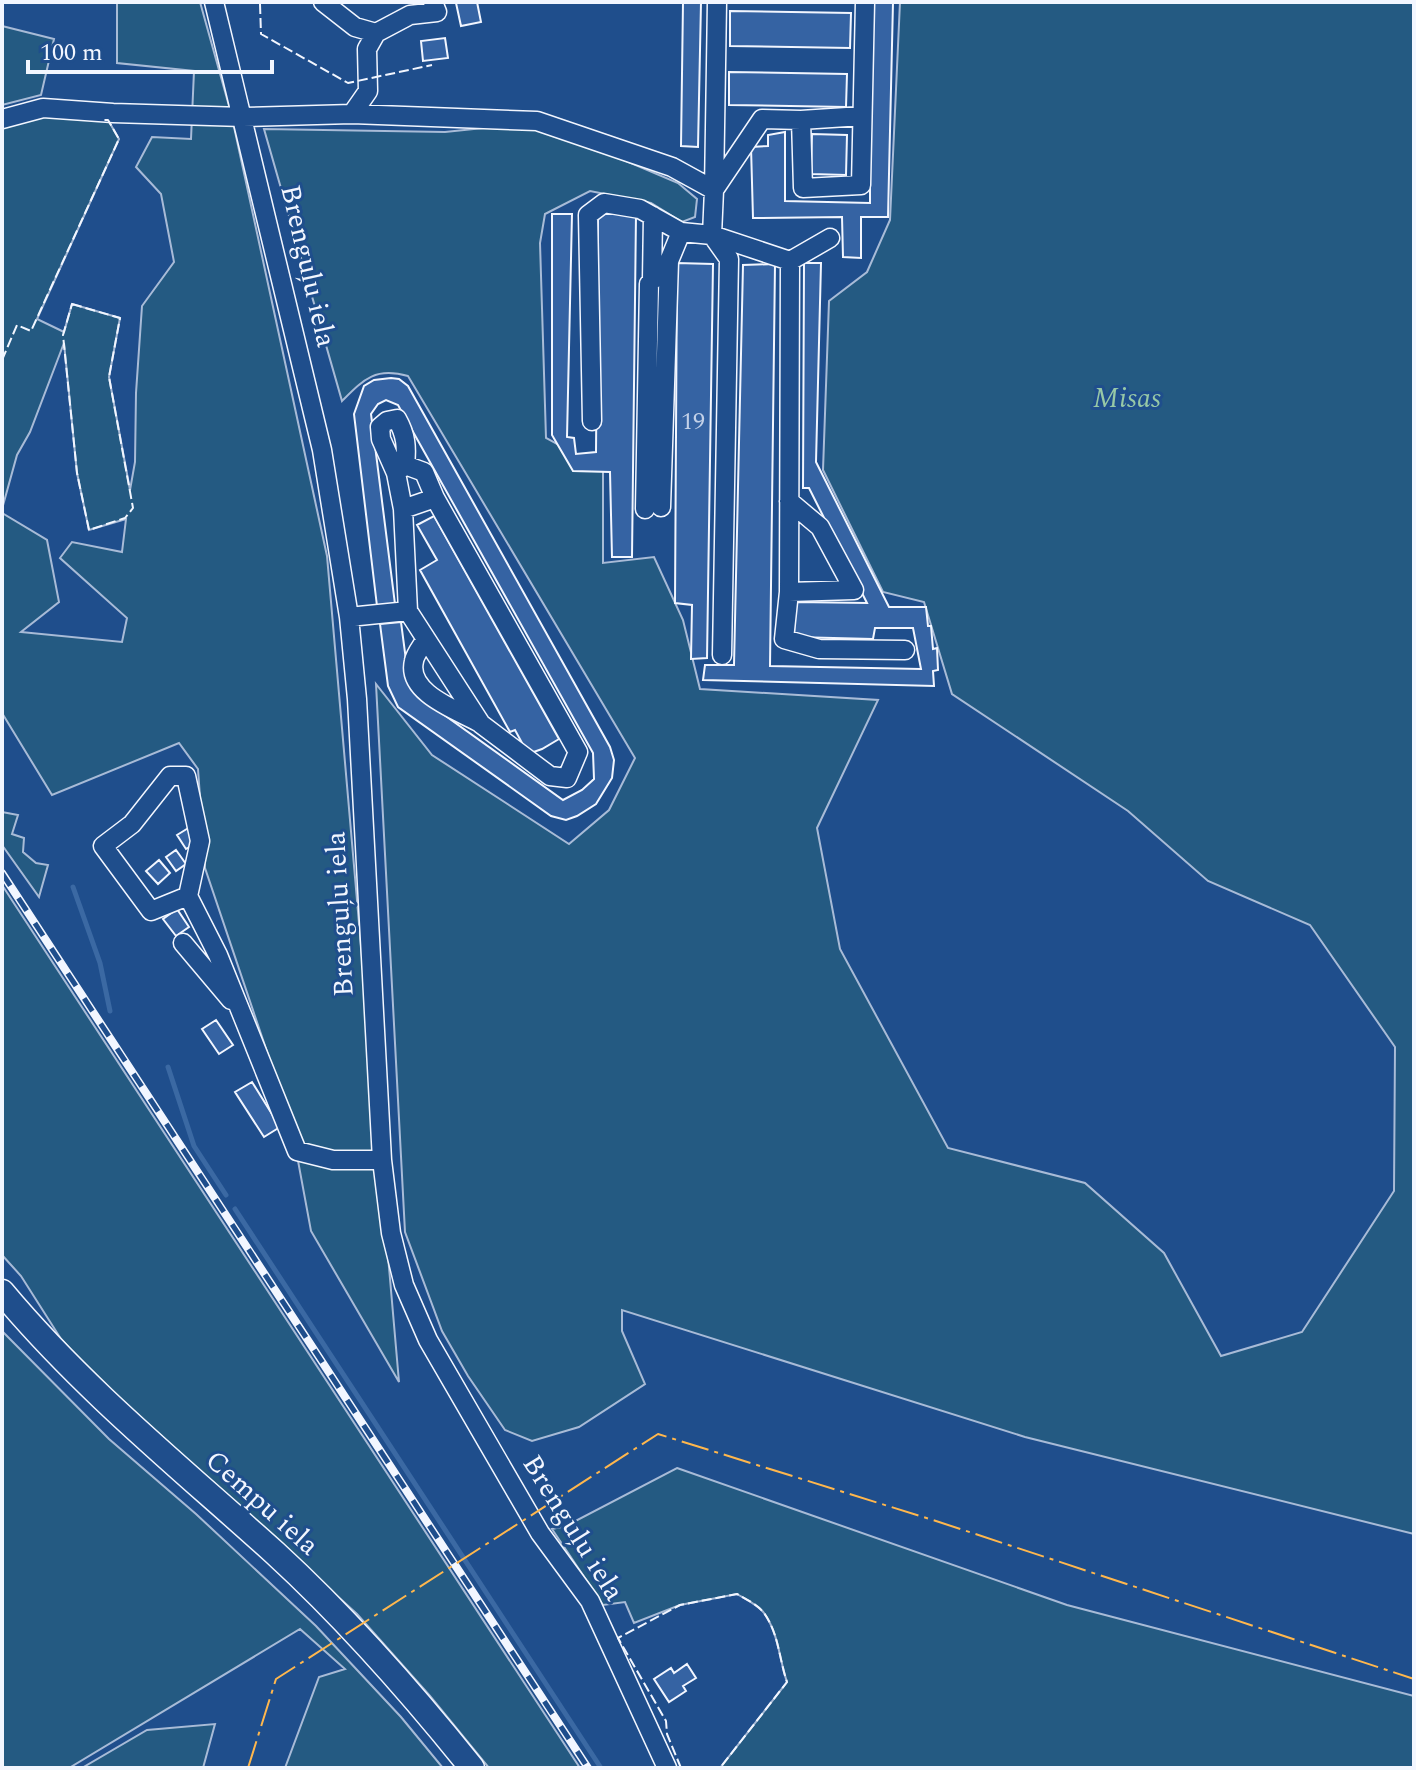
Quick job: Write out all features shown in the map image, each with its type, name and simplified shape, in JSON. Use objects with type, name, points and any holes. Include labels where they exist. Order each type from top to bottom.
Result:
[{"type":"main road","name":"Cempu iela","points":[[2,1292],[134,1428],[277,1555],[338,1614],[415,1697],[472,1768]]},
{"type":"street","name":"Brenguļu iela","points":[[214,2],[322,450],[349,617],[357,699],[382,1160],[391,1233],[404,1285],[428,1340],[540,1533],[590,1601],[667,1768]]},
{"type":"street","points":[[323,2],[355,27],[376,33]]},
{"type":"street","points":[[352,114],[368,91],[367,49],[376,33],[410,15],[437,12],[433,2]]},
{"type":"street","points":[[717,2],[712,235],[729,259],[722,655]]},
{"type":"street","points":[[801,120],[803,188],[861,185],[865,2]]},
{"type":"street","points":[[2,119],[43,108],[243,117],[352,114],[537,121],[672,167],[714,190]]},
{"type":"street","points":[[714,190],[762,119],[862,116]]},
{"type":"street","points":[[592,421],[588,215],[604,203],[640,209],[681,232],[712,235],[790,261],[830,238]]},
{"type":"street","points":[[652,280],[653,216]]},
{"type":"street","points":[[669,261],[649,284],[653,508],[669,261],[681,232]]},
{"type":"street","points":[[790,261],[789,592],[784,639],[819,649],[905,650]]},
{"type":"street","points":[[426,639],[414,659],[413,675],[425,692],[481,724],[550,776],[567,778],[578,752],[435,498],[424,472],[400,469],[408,611],[481,724]]},
{"type":"street","points":[[403,509],[435,498]]},
{"type":"street","points":[[789,501],[820,527],[854,590],[789,592]]},
{"type":"street","points":[[349,617],[408,611]]},
{"type":"street","points":[[188,896],[151,911],[103,846],[132,824],[170,776],[186,776],[200,841],[188,896],[218,955],[297,1151],[333,1160],[382,1160]]},
{"type":"street","points":[[183,943],[241,1011]]},
{"type":"green space","points":[[117,2],[200,2],[231,113],[327,556],[399,1382],[311,1231],[291,1123],[205,868],[198,769],[179,743],[52,795],[2,713],[2,513],[47,540],[59,602],[21,632],[122,642],[127,618],[60,558],[72,542],[122,552],[126,519],[89,530],[77,473],[64,343],[30,432],[17,455],[2,509],[2,123],[8,127],[36,113],[108,120],[119,139],[37,319],[64,332],[72,304],[120,318],[109,377],[130,490],[135,462],[142,306],[174,262],[161,194],[136,167],[152,137],[191,139],[194,71],[117,63]]},
{"type":"green space","name":"Misas","points":[[900,2],[1414,2],[1414,1534],[1025,1437],[622,1310],[622,1331],[645,1384],[579,1427],[532,1441],[505,1430],[468,1376],[442,1331],[405,1232],[376,684],[432,755],[569,844],[609,810],[635,758],[408,376],[378,374],[342,401],[264,129],[445,132],[521,124],[605,152],[678,183],[697,199],[695,217],[682,222],[651,203],[590,191],[545,214],[540,243],[546,438],[603,469],[603,563],[654,557],[683,620],[700,689],[878,700],[817,828],[840,949],[948,1148],[1085,1183],[1164,1253],[1221,1356],[1302,1332],[1394,1191],[1395,1047],[1310,925],[1208,881],[1128,811],[952,694],[924,602],[883,592],[823,470],[829,301],[867,272],[890,220]]},
{"type":"green space","points":[[2,26],[54,39],[41,95],[2,105]]},
{"type":"green space","points":[[2,812],[18,815],[12,834],[24,838],[23,852],[36,863],[48,865],[39,897],[2,845]]},
{"type":"green space","points":[[2,885],[580,1768],[489,1768],[357,1614],[90,1371],[61,1339],[21,1276],[2,1255]]},
{"type":"green space","points":[[2,1331],[109,1439],[196,1514],[316,1626],[401,1717],[443,1768],[285,1768],[319,1677],[345,1669],[300,1629],[69,1768],[2,1768]]},
{"type":"green space","points":[[677,1468],[1067,1605],[1414,1696],[1414,1768],[720,1768],[787,1682],[776,1638],[764,1613],[737,1594],[680,1605],[634,1623],[625,1602],[603,1605],[552,1529],[566,1526]]},
{"type":"green space","points":[[215,1724],[203,1768],[82,1768],[147,1730]]},
{"type":"building","points":[[477,2],[481,22],[461,26],[456,3]]},
{"type":"building","points":[[683,2],[701,2],[698,147],[681,146]]},
{"type":"building","points":[[870,2],[893,2],[888,217],[861,217],[861,258],[843,257],[842,217],[753,218],[751,147],[768,146],[768,135],[785,132],[785,201],[870,203]]},
{"type":"building","points":[[730,11],[851,13],[850,48],[730,46]]},
{"type":"building","points":[[445,38],[448,58],[423,61],[421,41]]},
{"type":"building","points":[[729,72],[847,74],[846,107],[729,105]]},
{"type":"building","points":[[812,134],[847,135],[846,175],[811,174]]},
{"type":"building","points":[[552,214],[572,214],[567,437],[574,438],[576,454],[596,452],[598,214],[636,214],[632,557],[612,557],[610,472],[573,471],[552,435]]},
{"type":"building","points":[[677,263],[713,264],[707,658],[691,659],[692,605],[675,603]]},
{"type":"building","points":[[804,263],[821,263],[816,462],[889,607],[926,607],[933,649],[937,648],[938,670],[933,671],[934,686],[703,680],[705,665],[734,665],[743,265],[775,264],[770,666],[921,669],[913,628],[875,628],[873,639],[794,637],[795,602],[867,603],[809,488],[803,488]]},
{"type":"building","points":[[399,379],[408,386],[610,747],[614,760],[612,778],[596,804],[577,816],[566,820],[551,816],[398,707],[388,686],[380,624],[401,622],[409,683],[422,699],[563,800],[594,779],[593,753],[398,405],[386,400],[378,404],[371,414],[395,604],[377,606],[354,414],[364,386],[374,380]]},
{"type":"building","points":[[434,516],[559,739],[542,749],[528,754],[515,730],[510,732],[420,570],[437,560],[417,525]]},
{"type":"building","points":[[190,827],[199,841],[186,849],[177,835]]},
{"type":"building","points":[[176,850],[186,864],[176,871],[166,857]]},
{"type":"building","points":[[159,860],[170,873],[158,884],[146,871]]},
{"type":"building","points":[[177,909],[189,927],[176,936],[163,919]]},
{"type":"building","points":[[216,1020],[233,1045],[219,1054],[202,1029]]},
{"type":"building","points":[[252,1082],[280,1127],[264,1137],[235,1092]]},
{"type":"building","points":[[687,1664],[696,1678],[683,1686],[686,1691],[669,1702],[654,1679],[671,1668],[674,1673]]},
{"type":"waterway","points":[[73,887],[100,963],[110,1011]]},
{"type":"waterway","points":[[168,1067],[194,1146],[226,1195]]},
{"type":"waterway","points":[[235,1209],[601,1768]]},
{"type":"railway","points":[[2,873],[588,1768]]},
{"type":"fence","points":[[260,4],[261,34],[348,83],[432,65]]},
{"type":"fence","points":[[2,360],[17,325],[31,331],[119,139],[108,120],[104,120]]},
{"type":"fence","points":[[72,304],[120,318],[109,377],[133,508],[125,518],[89,530],[77,473],[63,335],[72,304]]},
{"type":"fence","points":[[681,1768],[667,1734],[666,1721],[618,1638],[680,1605],[737,1594],[759,1607],[769,1621],[787,1682],[720,1768]]},
{"type":"power","points":[[248,1768],[276,1679],[658,1434],[936,1521],[1414,1679]]}]
